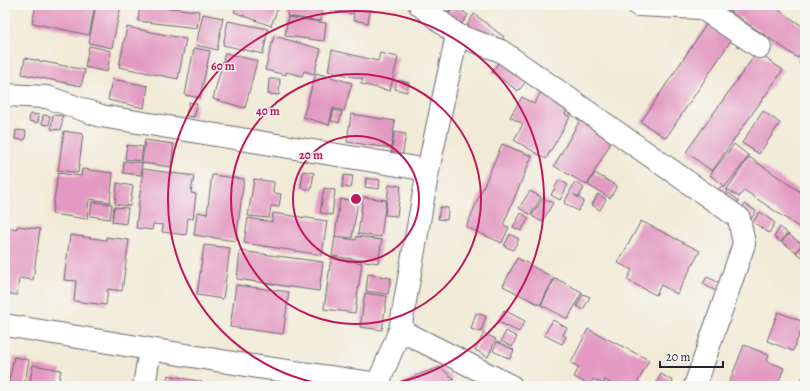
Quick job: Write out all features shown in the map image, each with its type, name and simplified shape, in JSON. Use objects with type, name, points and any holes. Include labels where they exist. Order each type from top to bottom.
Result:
[{"type":"street","points":[[420,5],[457,36],[501,51],[739,218],[744,244],[695,386]]},
{"type":"street","points":[[638,5],[702,8],[760,47]]},
{"type":"street","points":[[5,325],[377,385],[400,330],[428,170],[457,36]]},
{"type":"street","points":[[5,95],[47,97],[101,116],[428,170]]},
{"type":"street","points":[[400,330],[511,386]]},
{"type":"street","points":[[144,386],[150,349]]},
{"type":"building","points":[[36,5],[95,5],[89,35],[32,23]]},
{"type":"building","points":[[96,5],[121,5],[112,48],[89,43]]},
{"type":"building","points":[[140,5],[199,11],[197,28],[138,21]]},
{"type":"building","points":[[223,5],[234,5],[234,7]]},
{"type":"building","points":[[237,5],[279,5],[271,26],[234,12]]},
{"type":"building","points":[[289,5],[323,5],[321,21],[287,16]]},
{"type":"building","points":[[331,5],[353,5],[352,14],[331,10]]},
{"type":"building","points":[[355,5],[371,5],[368,23],[353,20]]},
{"type":"building","points":[[439,5],[446,5],[451,9],[447,16],[436,8]]},
{"type":"building","points":[[721,5],[772,5],[805,28],[805,47],[798,58]]},
{"type":"building","points":[[455,6],[468,15],[461,25],[448,15]]},
{"type":"building","points":[[203,14],[223,18],[217,50],[196,45]]},
{"type":"building","points":[[474,14],[504,37],[497,47],[467,25]]},
{"type":"building","points":[[288,17],[326,23],[324,41],[285,36]]},
{"type":"building","points":[[228,21],[268,29],[263,54],[223,45]]},
{"type":"building","points":[[708,22],[732,39],[666,138],[641,122]]},
{"type":"building","points":[[127,27],[186,39],[178,79],[119,67]]},
{"type":"building","points":[[274,36],[321,49],[314,74],[304,71],[302,76],[286,72],[286,75],[265,70]]},
{"type":"building","points":[[89,46],[111,51],[107,72],[85,67]]},
{"type":"building","points":[[194,48],[210,51],[200,98],[185,95]]},
{"type":"building","points":[[332,50],[378,61],[380,53],[398,57],[390,91],[361,84],[363,79],[328,71]]},
{"type":"building","points":[[757,52],[783,70],[712,171],[686,152]]},
{"type":"building","points":[[225,53],[257,61],[245,108],[213,99]]},
{"type":"building","points":[[805,55],[805,67],[799,63]]},
{"type":"building","points":[[25,58],[85,70],[81,86],[22,74]]},
{"type":"building","points":[[501,59],[528,79],[518,91],[492,72]]},
{"type":"building","points":[[316,73],[352,83],[344,111],[333,108],[329,125],[303,117]]},
{"type":"building","points":[[112,79],[148,86],[144,108],[108,100]]},
{"type":"building","points":[[269,79],[280,79],[279,95],[268,94]]},
{"type":"building","points":[[397,80],[409,83],[407,92],[395,89]]},
{"type":"building","points":[[544,87],[572,103],[565,114],[570,117],[546,159],[514,140],[523,124],[510,117],[522,97],[534,104]]},
{"type":"building","points":[[189,102],[197,104],[194,117],[186,116]]},
{"type":"building","points":[[334,110],[342,112],[339,123],[331,121]]},
{"type":"building","points":[[763,111],[780,123],[759,154],[742,143]]},
{"type":"building","points":[[30,114],[39,115],[38,123],[29,121]]},
{"type":"building","points":[[351,114],[395,121],[391,148],[347,142]]},
{"type":"building","points":[[43,115],[50,116],[49,125],[42,124]]},
{"type":"building","points":[[53,115],[63,116],[61,130],[51,129]]},
{"type":"building","points":[[580,120],[613,139],[587,185],[554,166]]},
{"type":"building","points":[[16,130],[26,131],[25,140],[15,139]]},
{"type":"building","points":[[64,131],[83,134],[78,173],[58,170]]},
{"type":"building","points":[[394,132],[406,134],[402,157],[391,156]]},
{"type":"building","points":[[145,140],[174,144],[171,167],[142,163]]},
{"type":"building","points":[[502,144],[532,156],[503,225],[509,227],[502,243],[466,227]]},
{"type":"building","points":[[734,144],[749,156],[725,187],[710,175]]},
{"type":"building","points":[[127,145],[143,147],[141,161],[125,159]]},
{"type":"building","points":[[749,157],[805,195],[805,228],[803,230],[744,190],[739,197],[727,189]]},
{"type":"building","points":[[124,161],[142,163],[141,175],[123,173]]},
{"type":"building","points":[[82,169],[113,173],[110,202],[89,199],[87,219],[52,214],[58,173],[81,176]]},
{"type":"building","points":[[143,169],[194,176],[191,193],[196,194],[193,219],[188,218],[186,235],[162,232],[163,225],[153,224],[152,230],[136,228]]},
{"type":"building","points":[[303,171],[314,173],[311,190],[301,188]]},
{"type":"building","points":[[595,173],[617,186],[610,198],[588,185]]},
{"type":"building","points":[[212,175],[244,179],[236,241],[194,235],[197,212],[207,214]]},
{"type":"building","points":[[344,175],[353,176],[351,188],[342,187]]},
{"type":"building","points":[[366,178],[380,180],[379,189],[365,187]]},
{"type":"building","points":[[254,179],[274,182],[273,193],[281,194],[279,207],[271,206],[269,218],[248,216]]},
{"type":"building","points":[[559,180],[568,185],[560,200],[551,195]]},
{"type":"building","points":[[575,182],[584,188],[579,197],[574,195],[584,201],[578,211],[564,203]]},
{"type":"building","points":[[117,183],[133,186],[130,206],[115,204]]},
{"type":"building","points":[[389,185],[401,186],[397,216],[385,215]]},
{"type":"building","points":[[721,186],[728,191],[720,201],[713,196]]},
{"type":"building","points":[[5,187],[10,188],[8,201],[5,201]]},
{"type":"building","points":[[324,188],[335,190],[332,215],[320,213]]},
{"type":"building","points":[[530,191],[541,197],[531,215],[519,208]]},
{"type":"building","points":[[729,193],[739,201],[733,209],[723,201]]},
{"type":"building","points":[[598,194],[606,199],[600,210],[592,205]]},
{"type":"building","points":[[363,197],[386,200],[381,237],[358,234]]},
{"type":"building","points":[[543,198],[553,203],[542,222],[532,216]]},
{"type":"building","points":[[340,199],[358,201],[352,238],[335,236]]},
{"type":"building","points":[[92,202],[112,204],[110,219],[90,216]]},
{"type":"building","points":[[745,204],[756,211],[750,220],[739,212]]},
{"type":"building","points":[[114,207],[128,208],[126,224],[112,222]]},
{"type":"building","points":[[440,207],[448,208],[447,220],[438,219]]},
{"type":"building","points":[[760,212],[775,223],[769,233],[753,222]]},
{"type":"building","points":[[273,213],[327,221],[322,255],[244,243],[248,218],[272,222]]},
{"type":"building","points":[[521,213],[529,218],[521,231],[513,227]]},
{"type":"building","points":[[641,221],[700,251],[677,294],[661,285],[656,295],[627,280],[632,270],[618,263]]},
{"type":"building","points":[[17,226],[40,229],[33,280],[19,278],[17,295],[5,293],[5,227],[17,229]]},
{"type":"building","points":[[780,227],[787,233],[781,242],[774,237]]},
{"type":"building","points":[[510,234],[519,239],[513,250],[504,246]]},
{"type":"building","points":[[788,234],[802,244],[796,252],[782,242]]},
{"type":"building","points":[[70,235],[106,240],[106,237],[129,240],[122,291],[108,289],[106,305],[74,301],[76,281],[64,280]]},
{"type":"building","points":[[356,236],[382,240],[378,263],[332,256],[335,237],[356,240]]},
{"type":"building","points":[[803,243],[805,245],[805,259],[796,253]]},
{"type":"building","points":[[204,245],[230,248],[223,299],[197,295]]},
{"type":"building","points":[[240,251],[323,262],[319,291],[237,279]]},
{"type":"building","points":[[331,258],[362,263],[355,313],[324,309]]},
{"type":"building","points":[[517,258],[554,278],[540,305],[503,286]]},
{"type":"building","points":[[368,274],[391,278],[388,294],[366,291]]},
{"type":"building","points":[[707,277],[720,283],[716,291],[703,284]]},
{"type":"building","points":[[555,278],[582,292],[568,319],[541,305]]},
{"type":"building","points":[[236,285],[289,292],[283,334],[230,327]]},
{"type":"building","points":[[365,293],[387,296],[382,330],[360,327]]},
{"type":"building","points":[[583,294],[590,297],[583,310],[577,306]]},
{"type":"building","points":[[504,310],[525,321],[519,332],[498,322]]},
{"type":"building","points":[[778,312],[804,322],[793,351],[767,341]]},
{"type":"building","points":[[476,313],[486,316],[481,332],[471,329]]},
{"type":"building","points":[[553,320],[567,328],[563,335],[566,337],[562,344],[544,335]]},
{"type":"building","points":[[588,329],[649,360],[636,386],[616,386],[605,380],[603,384],[593,379],[590,385],[574,377],[579,367],[571,363]]},
{"type":"building","points":[[506,331],[517,337],[512,347],[501,341]]},
{"type":"building","points":[[484,333],[496,339],[488,357],[475,350]]},
{"type":"building","points":[[497,342],[514,350],[510,359],[493,351]]},
{"type":"building","points":[[744,345],[769,355],[767,361],[784,368],[777,386],[728,386]]},
{"type":"building","points":[[14,357],[29,360],[24,386],[8,386]]},
{"type":"building","points":[[33,365],[61,370],[58,386],[29,386]]},
{"type":"building","points":[[440,367],[454,379],[442,386],[411,386],[407,379]]},
{"type":"building","points":[[661,374],[673,381],[671,386],[661,386],[656,384]]},
{"type":"building","points":[[168,375],[202,382],[201,386],[166,386]]},
{"type":"building","points":[[804,375],[805,386],[799,386]]},
{"type":"building","points":[[406,379],[409,385],[396,386]]}]
